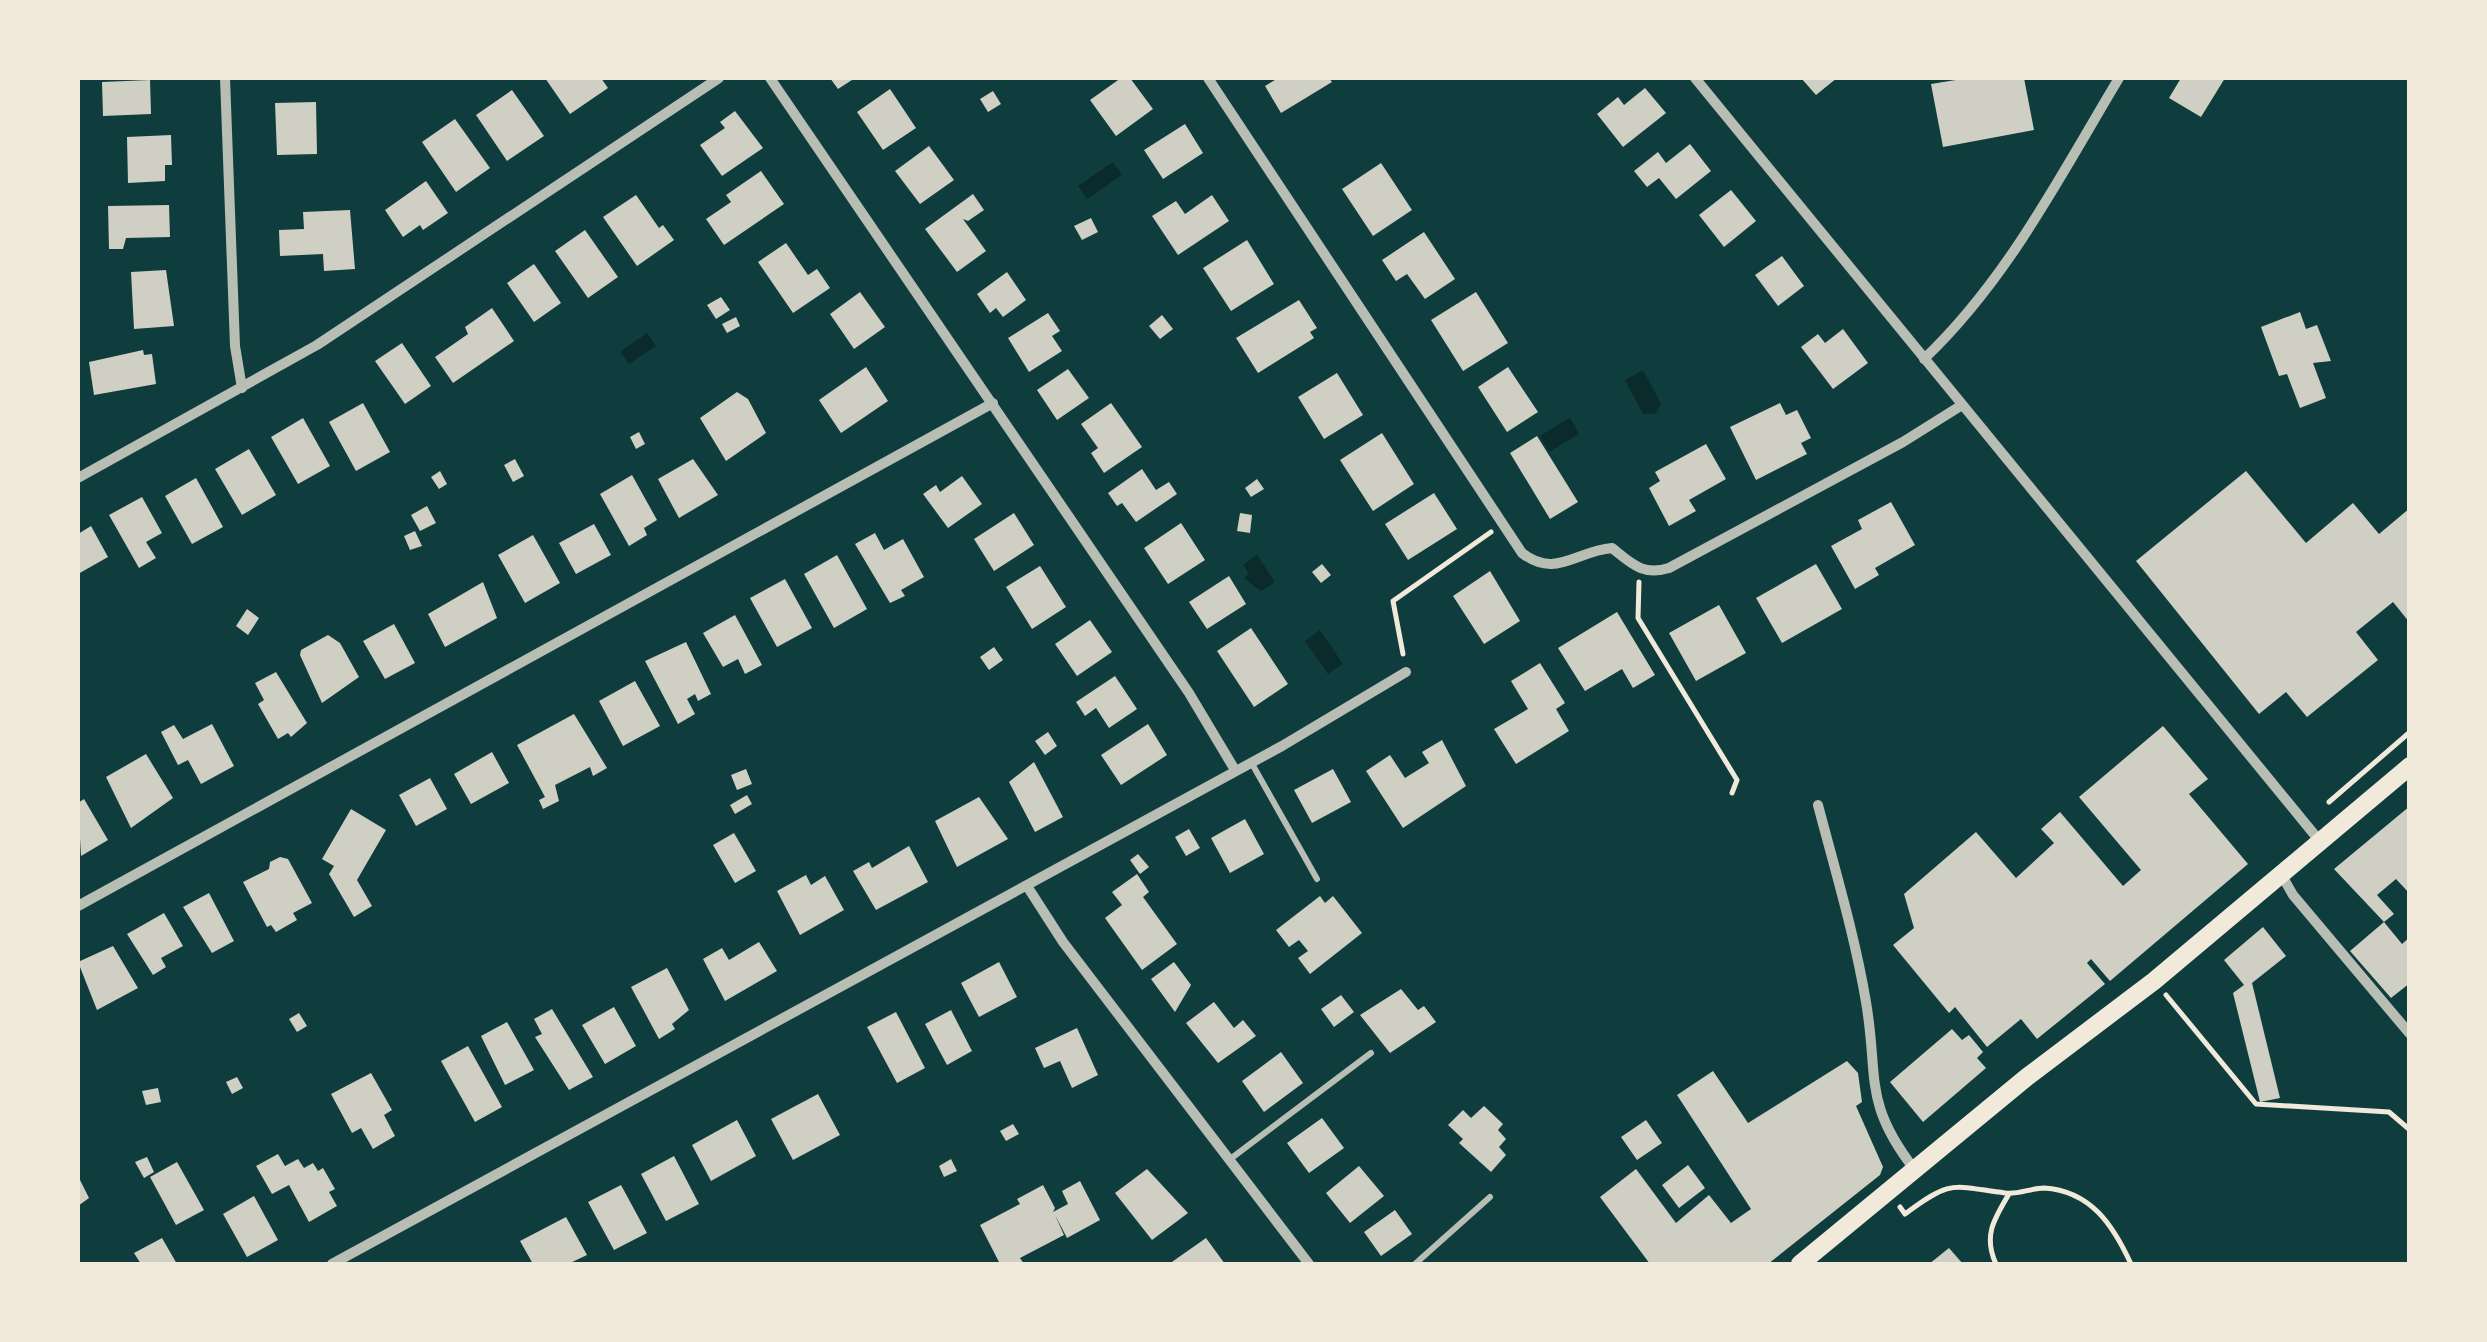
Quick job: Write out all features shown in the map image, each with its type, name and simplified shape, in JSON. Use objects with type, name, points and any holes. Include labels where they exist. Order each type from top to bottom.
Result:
[{"type":"main road","points":[[1800,1264],[2154,980],[2410,766]]},
{"type":"street","points":[[224,78],[235,346],[242,388]]},
{"type":"street","points":[[78,478],[317,346],[719,78]]},
{"type":"street","points":[[770,78],[1189,693],[1234,770]]},
{"type":"street","points":[[1208,78],[1522,554],[1538,566],[1553,567],[1591,550],[1612,548],[1640,570],[1652,574],[1669,568],[1903,442],[1962,405]]},
{"type":"street","points":[[1695,78],[2318,840]]},
{"type":"street","points":[[1924,358],[1950,336],[2005,269],[2119,78]]},
{"type":"street","points":[[78,906],[993,403]]},
{"type":"street","points":[[332,1264],[1027,886],[1406,672]]},
{"type":"street","points":[[1818,806],[1867,1004],[1874,1097],[1893,1142],[1914,1170]]},
{"type":"street","points":[[2282,874],[2293,895],[2410,1034]]},
{"type":"street","points":[[1027,886],[1063,942],[1309,1264]]},
{"type":"lane","points":[[1250,761],[1317,879]]},
{"type":"lane","points":[[1228,1160],[1372,1053]]},
{"type":"lane","points":[[1415,1264],[1490,1197]]},
{"type":"path","points":[[1406,672],[1394,601],[1504,523]]},
{"type":"path","points":[[1640,570],[1638,618],[1738,780],[1732,793]]},
{"type":"path","points":[[2304,824],[2410,732]]},
{"type":"path","points":[[2154,980],[2256,1104],[2390,1112],[2410,1130]]},
{"type":"path","points":[[1888,1192],[1905,1214],[1934,1192],[1962,1184],[2010,1194],[2041,1188],[2081,1196],[2116,1229],[2131,1264]]},
{"type":"path","points":[[1996,1264],[1989,1251],[1990,1225],[2010,1194]]},
{"type":"water","points":[[1113,162],[1122,175],[1087,199],[1078,186]]},
{"type":"water","points":[[647,333],[656,346],[629,364],[620,352]]},
{"type":"water","points":[[1643,370],[1661,404],[1655,414],[1643,414],[1625,380]]},
{"type":"water","points":[[1570,418],[1579,434],[1549,452],[1540,436]]},
{"type":"water","points":[[1257,555],[1275,582],[1261,591],[1244,578],[1249,574],[1243,565]]},
{"type":"water","points":[[1320,630],[1343,664],[1328,674],[1305,641]]},
{"type":"building","points":[[545,78],[601,78],[608,88],[570,114]]},
{"type":"building","points":[[830,78],[855,78],[838,89]]},
{"type":"building","points":[[1121,78],[1130,78],[1153,109],[1116,136],[1090,100]]},
{"type":"building","points":[[1278,78],[1329,78],[1332,82],[1281,113],[1265,86]]},
{"type":"building","points":[[1801,78],[1837,78],[1816,95]]},
{"type":"building","points":[[1968,78],[2024,78],[2034,130],[1943,147],[1931,84]]},
{"type":"building","points":[[2181,78],[2225,78],[2201,117],[2169,98]]},
{"type":"building","points":[[150,80],[151,114],[103,116],[102,82]]},
{"type":"building","points":[[1645,88],[1666,113],[1623,147],[1597,114],[1618,97],[1624,105]]},
{"type":"building","points":[[890,89],[916,128],[883,150],[857,112]]},
{"type":"building","points":[[512,90],[544,136],[507,161],[476,115]]},
{"type":"building","points":[[993,91],[1001,104],[988,112],[980,99]]},
{"type":"building","points":[[316,102],[317,154],[277,155],[275,103]]},
{"type":"building","points":[[735,111],[763,148],[722,176],[700,145],[725,128],[720,122]]},
{"type":"building","points":[[455,119],[490,168],[456,192],[422,142]]},
{"type":"building","points":[[1185,124],[1203,153],[1163,179],[1144,150]]},
{"type":"building","points":[[171,135],[172,165],[165,165],[165,181],[128,183],[127,137]]},
{"type":"building","points":[[1690,144],[1711,171],[1676,199],[1659,178],[1647,187],[1634,171],[1658,152],[1666,163]]},
{"type":"building","points":[[929,146],[954,180],[920,204],[895,171]]},
{"type":"building","points":[[1381,163],[1412,210],[1373,236],[1342,189]]},
{"type":"building","points":[[761,171],[784,204],[724,245],[706,219],[731,202],[726,195]]},
{"type":"building","points":[[426,181],[448,213],[423,230],[420,225],[403,237],[385,210]]},
{"type":"building","points":[[1731,190],[1756,221],[1724,247],[1699,215]]},
{"type":"building","points":[[973,194],[984,210],[968,221],[963,219],[986,251],[957,272],[925,229]]},
{"type":"building","points":[[636,195],[659,228],[663,225],[674,240],[637,266],[603,217]]},
{"type":"building","points":[[1212,195],[1229,221],[1178,255],[1152,216],[1176,201],[1185,214]]},
{"type":"building","points":[[169,205],[170,237],[126,238],[123,249],[109,249],[108,206]]},
{"type":"building","points":[[350,210],[355,269],[324,271],[323,254],[280,256],[279,230],[304,229],[303,212]]},
{"type":"building","points":[[1091,218],[1098,232],[1082,240],[1074,226]]},
{"type":"building","points":[[585,230],[618,277],[588,298],[555,251]]},
{"type":"building","points":[[1424,232],[1455,279],[1425,299],[1407,274],[1396,281],[1382,260]]},
{"type":"building","points":[[1247,240],[1274,284],[1231,311],[1203,268]]},
{"type":"building","points":[[786,243],[808,275],[817,269],[830,288],[793,313],[758,262]]},
{"type":"building","points":[[1782,256],[1804,286],[1778,306],[1755,275]]},
{"type":"building","points":[[534,264],[561,303],[534,322],[507,283]]},
{"type":"building","points":[[166,270],[174,326],[134,329],[131,272]]},
{"type":"building","points":[[1007,272],[1026,300],[1003,317],[996,308],[990,313],[977,294]]},
{"type":"building","points":[[860,292],[885,327],[854,349],[830,314]]},
{"type":"building","points":[[1476,292],[1508,343],[1463,371],[1431,320]]},
{"type":"building","points":[[721,297],[730,310],[716,319],[707,305]]},
{"type":"building","points":[[1299,300],[1317,328],[1310,332],[1314,338],[1258,373],[1236,338]]},
{"type":"building","points":[[492,308],[514,341],[453,383],[435,357],[468,334],[465,327]]},
{"type":"building","points":[[2300,312],[2306,329],[2317,325],[2331,361],[2313,363],[2326,398],[2300,408],[2287,374],[2279,376],[2261,327]]},
{"type":"building","points":[[1048,313],[1060,331],[1052,336],[1062,351],[1029,372],[1008,338]]},
{"type":"building","points":[[1162,315],[1173,329],[1160,339],[1149,326]]},
{"type":"building","points":[[736,317],[740,326],[727,333],[722,324]]},
{"type":"building","points":[[1843,329],[1868,363],[1833,389],[1801,347],[1818,334],[1825,343]]},
{"type":"building","points":[[402,343],[431,386],[405,404],[375,361]]},
{"type":"building","points":[[143,350],[144,355],[152,354],[156,384],[94,395],[89,362]]},
{"type":"building","points":[[866,367],[888,401],[841,433],[819,400]]},
{"type":"building","points":[[1508,367],[1538,412],[1507,432],[1478,387]]},
{"type":"building","points":[[1068,369],[1089,398],[1057,420],[1037,390]]},
{"type":"building","points":[[1337,373],[1363,415],[1324,439],[1298,397]]},
{"type":"building","points":[[737,392],[748,399],[766,433],[726,461],[700,418]]},
{"type":"building","points":[[363,403],[390,452],[356,471],[329,422]]},
{"type":"building","points":[[1111,403],[1142,447],[1104,473],[1091,453],[1098,448],[1081,424]]},
{"type":"building","points":[[1780,403],[1786,415],[1797,410],[1811,438],[1801,443],[1807,454],[1756,480],[1730,427]]},
{"type":"building","points":[[303,418],[330,466],[298,484],[271,437]]},
{"type":"building","points":[[639,432],[645,444],[636,449],[630,437]]},
{"type":"building","points":[[1382,433],[1414,484],[1373,511],[1340,460]]},
{"type":"building","points":[[1537,436],[1578,502],[1550,519],[1510,453]]},
{"type":"building","points":[[1706,444],[1726,479],[1689,500],[1696,511],[1669,526],[1649,488],[1660,481],[1655,472]]},
{"type":"building","points":[[249,449],[276,495],[242,515],[215,469]]},
{"type":"building","points":[[515,459],[524,476],[513,482],[504,465]]},
{"type":"building","points":[[693,459],[718,495],[679,518],[658,479]]},
{"type":"building","points":[[1142,469],[1156,490],[1169,482],[1177,494],[1136,522],[1122,503],[1117,506],[1108,493]]},
{"type":"building","points":[[440,471],[447,484],[439,489],[431,477]]},
{"type":"building","points":[[2246,471],[2306,543],[2353,503],[2379,534],[2410,508],[2410,623],[2393,602],[2356,632],[2378,660],[2307,717],[2286,692],[2259,714],[2136,561]]},
{"type":"building","points":[[632,475],[657,520],[644,528],[647,535],[629,546],[600,494]]},
{"type":"building","points":[[962,476],[982,504],[948,528],[923,494],[936,485],[940,492]]},
{"type":"building","points":[[196,478],[223,527],[192,544],[165,496]]},
{"type":"building","points":[[1257,479],[1264,489],[1251,497],[1245,488]]},
{"type":"building","points":[[1434,493],[1457,529],[1408,560],[1385,524]]},
{"type":"building","points":[[142,497],[162,533],[146,542],[156,558],[139,568],[109,515]]},
{"type":"building","points":[[1891,502],[1915,545],[1875,568],[1879,575],[1855,589],[1831,546],[1862,529],[1858,520]]},
{"type":"building","points":[[427,506],[436,523],[420,531],[411,515]]},
{"type":"building","points":[[1014,513],[1034,545],[994,571],[974,539]]},
{"type":"building","points":[[1240,513],[1252,515],[1250,533],[1237,531]]},
{"type":"building","points":[[1181,523],[1205,560],[1168,584],[1144,548]]},
{"type":"building","points":[[594,524],[611,555],[576,574],[559,543]]},
{"type":"building","points":[[91,526],[108,557],[78,574],[78,534]]},
{"type":"building","points":[[415,531],[422,546],[410,550],[404,536]]},
{"type":"building","points":[[875,533],[884,550],[903,539],[924,577],[901,590],[905,596],[890,603],[855,544]]},
{"type":"building","points":[[533,535],[560,583],[525,603],[498,555]]},
{"type":"building","points":[[837,555],[867,609],[834,628],[804,574]]},
{"type":"building","points":[[1322,564],[1331,575],[1321,583],[1312,572]]},
{"type":"building","points":[[1816,564],[1842,609],[1782,643],[1756,598]]},
{"type":"building","points":[[1040,566],[1066,607],[1032,629],[1006,587]]},
{"type":"building","points":[[1490,571],[1520,621],[1484,644],[1453,596]]},
{"type":"building","points":[[1229,576],[1246,604],[1207,629],[1189,602]]},
{"type":"building","points":[[785,579],[812,628],[777,647],[750,598]]},
{"type":"building","points":[[483,582],[497,618],[445,647],[428,614]]},
{"type":"building","points":[[1719,605],[1746,653],[1696,681],[1669,633]]},
{"type":"building","points":[[247,609],[259,618],[248,635],[236,626]]},
{"type":"building","points":[[1617,612],[1655,675],[1633,688],[1622,669],[1585,691],[1558,648]]},
{"type":"building","points":[[735,615],[762,665],[745,674],[738,659],[723,667],[703,633]]},
{"type":"building","points":[[1090,620],[1112,652],[1077,676],[1055,644]]},
{"type":"building","points":[[394,624],[415,663],[385,679],[363,641]]},
{"type":"building","points":[[1251,628],[1288,684],[1254,707],[1217,651]]},
{"type":"building","points":[[328,635],[340,643],[359,677],[322,703],[300,655],[301,650]]},
{"type":"building","points":[[686,642],[711,694],[698,701],[695,694],[687,699],[695,714],[678,724],[645,661]]},
{"type":"building","points":[[994,647],[1003,660],[989,670],[980,657]]},
{"type":"building","points":[[1540,663],[1565,703],[1556,709],[1569,731],[1516,764],[1494,729],[1528,709],[1511,681]]},
{"type":"building","points":[[276,672],[307,723],[291,737],[288,733],[278,739],[258,704],[264,700],[255,683]]},
{"type":"building","points":[[1115,676],[1137,709],[1109,728],[1096,708],[1085,716],[1076,702]]},
{"type":"building","points":[[635,681],[660,726],[623,746],[599,701]]},
{"type":"building","points":[[574,714],[607,768],[593,776],[590,767],[555,785],[559,801],[543,809],[539,800],[545,797],[517,745]]},
{"type":"building","points":[[212,724],[234,766],[201,784],[188,760],[178,765],[161,732],[174,725],[183,739]]},
{"type":"building","points":[[1148,724],[1167,755],[1121,785],[1101,755]]},
{"type":"building","points":[[2163,726],[2208,779],[2189,794],[2248,864],[2110,981],[2091,959],[2087,963],[2105,984],[2037,1039],[2021,1019],[1987,1047],[1955,1007],[1949,1013],[1893,945],[1914,928],[1904,894],[1976,832],[2016,878],[2054,843],[2041,829],[2060,812],[2123,886],[2141,870],[2079,797]]},
{"type":"building","points":[[1048,732],[1057,746],[1045,755],[1035,741]]},
{"type":"building","points":[[1442,740],[1466,786],[1403,828],[1366,771],[1390,755],[1405,778],[1429,763],[1422,752]]},
{"type":"building","points":[[492,752],[509,783],[471,804],[454,774]]},
{"type":"building","points":[[146,754],[173,798],[131,828],[106,777]]},
{"type":"building","points":[[1034,762],[1063,817],[1035,832],[1009,782]]},
{"type":"building","points":[[746,769],[752,784],[737,790],[731,775]]},
{"type":"building","points":[[1333,769],[1351,802],[1312,823],[1294,790]]},
{"type":"building","points":[[430,778],[447,809],[416,826],[399,795]]},
{"type":"building","points":[[747,795],[752,804],[735,814],[730,805]]},
{"type":"building","points":[[979,797],[1008,839],[957,867],[935,821]]},
{"type":"building","points":[[84,799],[108,840],[81,856],[78,803]]},
{"type":"building","points":[[2410,806],[2410,894],[2396,879],[2377,895],[2394,914],[2384,922],[2334,869]]},
{"type":"building","points":[[351,809],[386,830],[357,880],[372,906],[354,917],[329,874],[334,866],[322,859]]},
{"type":"building","points":[[1245,819],[1264,854],[1230,873],[1211,838]]},
{"type":"building","points":[[1189,829],[1200,848],[1186,856],[1175,837]]},
{"type":"building","points":[[734,833],[756,871],[735,883],[713,845]]},
{"type":"building","points":[[909,846],[928,882],[876,910],[853,871],[869,862],[872,868]]},
{"type":"building","points":[[1138,854],[1149,867],[1140,874],[1130,860]]},
{"type":"building","points":[[280,857],[288,859],[312,903],[293,913],[297,920],[276,932],[271,925],[267,927],[243,882],[269,869],[270,862]]},
{"type":"building","points":[[1137,874],[1149,892],[1143,897],[1177,944],[1142,970],[1105,918],[1122,905],[1112,892]]},
{"type":"building","points":[[806,875],[811,885],[825,876],[844,910],[800,935],[777,891]]},
{"type":"building","points":[[209,893],[234,941],[212,953],[183,907]]},
{"type":"building","points":[[1320,896],[1325,903],[1333,896],[1362,933],[1310,974],[1298,958],[1308,951],[1299,940],[1289,947],[1276,930]]},
{"type":"building","points":[[164,913],[183,946],[161,958],[166,967],[153,975],[127,934]]},
{"type":"building","points":[[2384,922],[2402,944],[2410,937],[2410,983],[2391,998],[2350,951]]},
{"type":"building","points":[[2263,927],[2286,956],[2252,983],[2280,1098],[2260,1102],[2233,993],[2244,985],[2224,960]]},
{"type":"building","points":[[759,942],[777,971],[725,1001],[703,959],[722,948],[729,960]]},
{"type":"building","points":[[113,946],[138,988],[97,1010],[78,962]]},
{"type":"building","points":[[999,962],[1017,997],[979,1017],[961,983]]},
{"type":"building","points":[[1174,962],[1191,985],[1175,1012],[1151,979]]},
{"type":"building","points":[[667,968],[689,1010],[672,1024],[675,1029],[659,1039],[631,987]]},
{"type":"building","points":[[1401,989],[1418,1010],[1424,1006],[1436,1022],[1390,1053],[1360,1015]]},
{"type":"building","points":[[1341,995],[1354,1012],[1334,1027],[1321,1009]]},
{"type":"building","points":[[1214,1002],[1234,1028],[1243,1020],[1256,1036],[1218,1063],[1186,1023]]},
{"type":"building","points":[[614,1007],[636,1046],[605,1064],[582,1025]]},
{"type":"building","points":[[552,1009],[593,1077],[569,1090],[535,1037],[542,1034],[534,1019]]},
{"type":"building","points":[[951,1010],[972,1051],[947,1065],[925,1024]]},
{"type":"building","points":[[896,1012],[925,1068],[897,1083],[867,1027]]},
{"type":"building","points":[[299,1013],[307,1026],[297,1032],[289,1019]]},
{"type":"building","points":[[507,1022],[534,1070],[505,1085],[481,1036]]},
{"type":"building","points":[[1077,1028],[1098,1075],[1072,1088],[1060,1061],[1044,1068],[1035,1048]]},
{"type":"building","points":[[1952,1029],[1962,1040],[1969,1035],[1983,1052],[1977,1058],[1986,1068],[1923,1122],[1890,1082]]},
{"type":"building","points":[[468,1046],[502,1107],[475,1122],[441,1061]]},
{"type":"building","points":[[1281,1052],[1303,1083],[1264,1112],[1242,1081]]},
{"type":"building","points":[[1847,1061],[1858,1073],[1862,1102],[1856,1106],[1883,1167],[1880,1175],[1768,1264],[1650,1264],[1600,1197],[1636,1169],[1676,1223],[1709,1195],[1731,1223],[1751,1209],[1677,1095],[1713,1071],[1748,1123]]},
{"type":"building","points":[[371,1073],[392,1110],[384,1115],[395,1136],[373,1149],[361,1128],[352,1133],[331,1094]]},
{"type":"building","points":[[237,1077],[243,1088],[232,1094],[226,1082]]},
{"type":"building","points":[[158,1088],[161,1102],[146,1105],[142,1091]]},
{"type":"building","points":[[818,1094],[840,1135],[793,1160],[771,1119]]},
{"type":"building","points":[[1484,1106],[1503,1124],[1498,1130],[1506,1139],[1499,1147],[1506,1155],[1491,1172],[1459,1143],[1463,1139],[1448,1125],[1463,1110],[1471,1118]]},
{"type":"building","points":[[1322,1118],[1344,1148],[1309,1173],[1287,1143]]},
{"type":"building","points":[[737,1120],[756,1156],[711,1181],[692,1145]]},
{"type":"building","points":[[1646,1120],[1662,1143],[1637,1160],[1621,1137]]},
{"type":"building","points":[[1013,1124],[1019,1134],[1006,1141],[1000,1131]]},
{"type":"building","points":[[278,1154],[285,1166],[298,1159],[304,1168],[313,1163],[318,1171],[323,1168],[335,1189],[329,1192],[337,1206],[309,1222],[289,1185],[272,1194],[256,1166]]},
{"type":"building","points":[[674,1156],[699,1204],[666,1221],[641,1174]]},
{"type":"building","points":[[147,1157],[154,1172],[144,1178],[135,1162]]},
{"type":"building","points":[[951,1159],[957,1171],[944,1177],[939,1166]]},
{"type":"building","points":[[177,1162],[204,1210],[176,1225],[150,1177]]},
{"type":"building","points":[[1688,1165],[1705,1188],[1679,1208],[1662,1185]]},
{"type":"building","points":[[1359,1166],[1384,1196],[1350,1223],[1326,1193]]},
{"type":"building","points":[[1147,1169],[1188,1213],[1152,1240],[1115,1193]]},
{"type":"building","points":[[78,1176],[89,1198],[78,1206]]},
{"type":"building","points":[[1080,1181],[1100,1220],[1067,1238],[1055,1215],[1064,1235],[1020,1258],[1024,1264],[1000,1264],[980,1225],[1020,1204],[1017,1199],[1043,1185],[1055,1208],[1053,1212],[1068,1204],[1062,1191]]},
{"type":"building","points":[[621,1185],[647,1233],[614,1250],[588,1202]]},
{"type":"building","points":[[254,1196],[278,1240],[247,1257],[223,1214]]},
{"type":"building","points":[[1395,1210],[1412,1234],[1381,1256],[1364,1232]]},
{"type":"building","points":[[566,1217],[587,1255],[568,1264],[533,1264],[520,1241]]},
{"type":"building","points":[[162,1238],[177,1264],[141,1264],[134,1253]]},
{"type":"building","points":[[1206,1238],[1225,1264],[1169,1264]]},
{"type":"building","points":[[1949,1248],[1963,1264],[1929,1264]]}]
